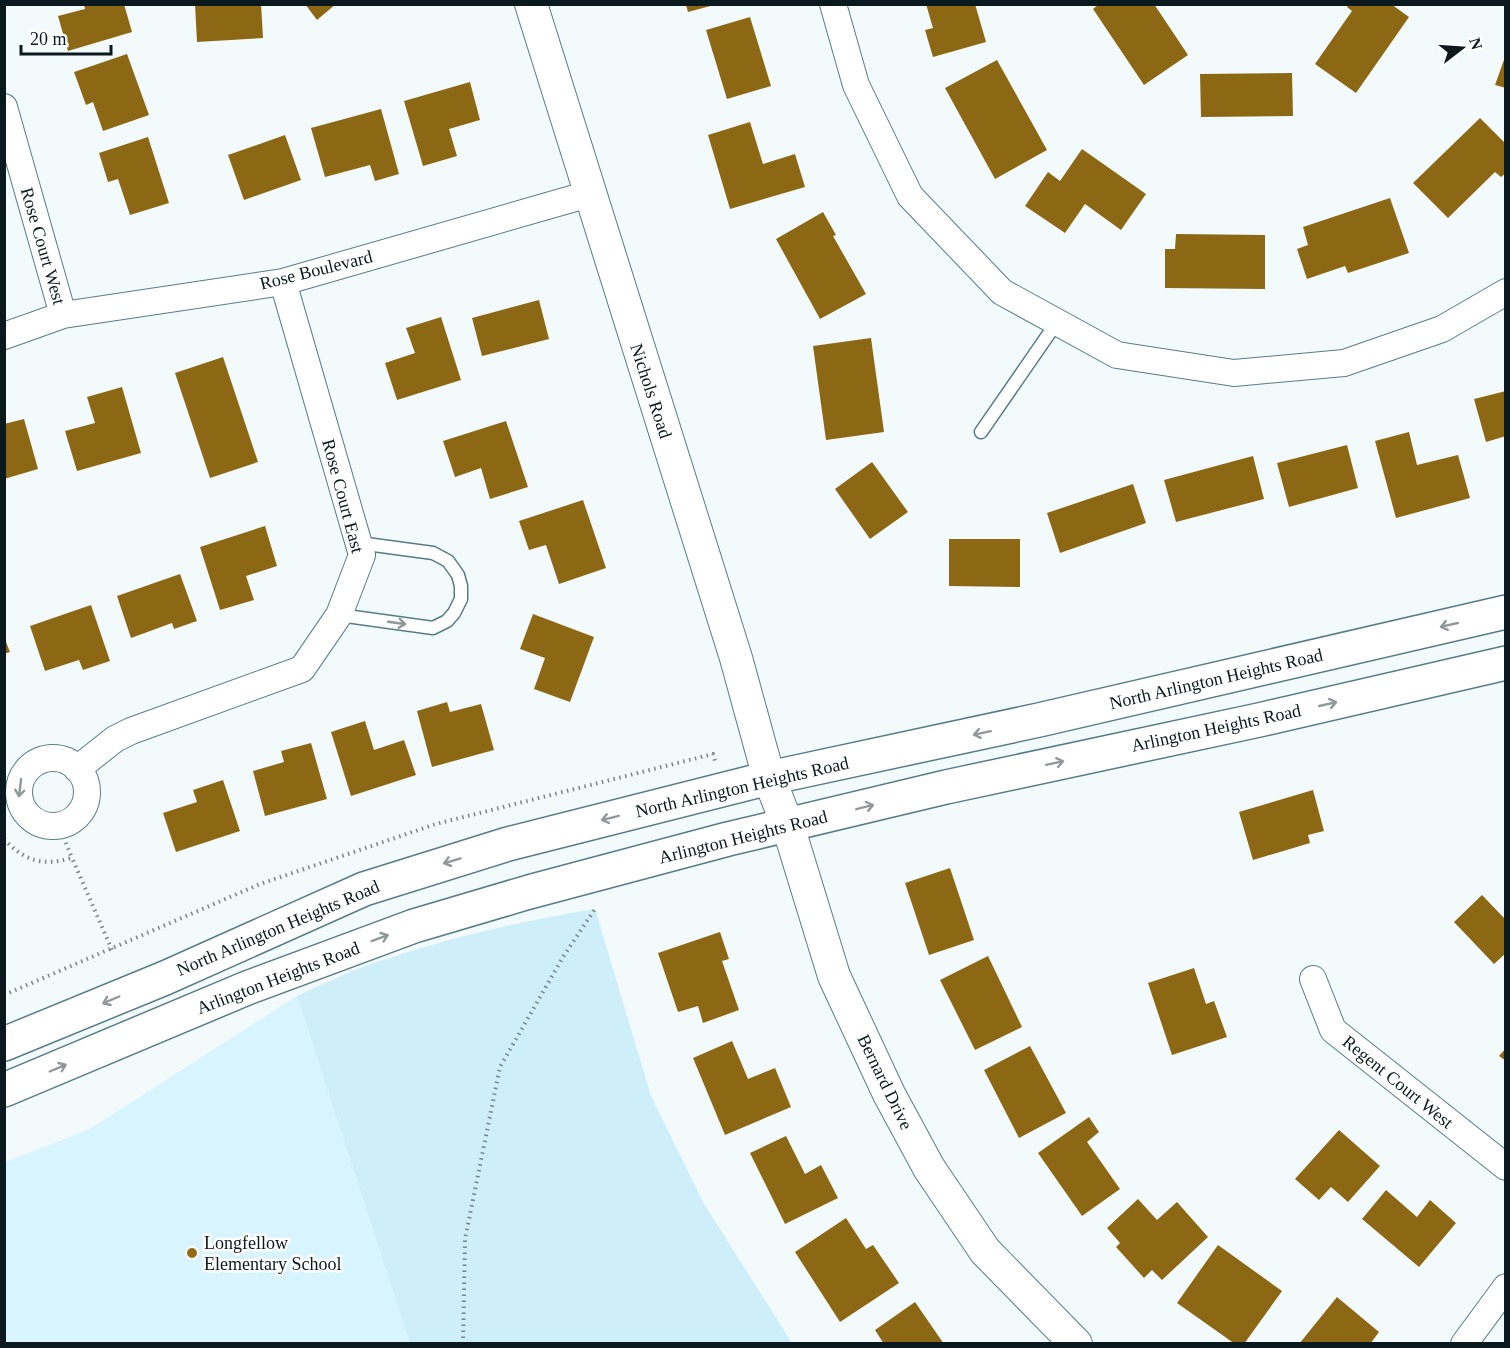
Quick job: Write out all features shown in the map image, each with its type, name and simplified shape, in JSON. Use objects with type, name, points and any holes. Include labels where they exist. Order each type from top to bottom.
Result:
[{"type":"main road","name":"North Arlington Heights Road","points":[[4,1044],[165,978],[364,889],[508,844],[769,778],[1039,720],[1506,612]]},
{"type":"main road","name":"Arlington Heights Road","points":[[4,1090],[247,988],[414,926],[529,892],[728,839],[957,784],[1259,720],[1506,663]]},
{"type":"street","name":"Nichols Road","points":[[531,4],[736,658],[769,778]]},
{"type":"street","points":[[833,4],[856,85],[910,196],[1002,292],[1117,355],[1234,373],[1344,363],[1442,329],[1506,292]]},
{"type":"street","name":"Rose Court West","points":[[4,107],[63,315]]},
{"type":"street","name":"Rose Boulevard","points":[[4,336],[63,315],[283,282],[589,194]]},
{"type":"street","name":"Rose Court East","points":[[77,769],[115,740],[131,731],[302,669],[339,615],[362,555],[283,282]]},
{"type":"street","points":[[57,758],[77,769],[84,778],[87,789],[82,810],[75,818],[59,826],[44,826],[34,821],[20,804],[18,792],[12,783],[35,763],[46,759],[57,758]]},
{"type":"street","name":"Bernard Drive","points":[[769,778],[788,826],[834,976],[889,1094],[929,1168],[985,1251],[1076,1344]]},
{"type":"street","name":"Regent Court West","points":[[1313,979],[1333,1030],[1506,1167]]},
{"type":"street","points":[[1464,1344],[1506,1287]]},
{"type":"lane","points":[[981,432],[1057,322]]},
{"type":"lane","points":[[339,615],[433,628],[447,621],[454,614],[460,599],[461,586],[458,575],[448,561],[433,553],[359,543]]},
{"type":"path","points":[[4,995],[112,950],[59,826]]},
{"type":"path","points":[[4,839],[10,846],[39,862],[56,862],[72,858]]},
{"type":"path","points":[[463,1344],[465,1239],[500,1067],[563,957],[595,909]]},
{"type":"shaded area","points":[[595,909],[651,1096],[704,1204],[792,1343],[410,1343],[297,996],[367,966],[431,945],[512,925]]},
{"type":"shaded area","name":"Longfellow Elementary School","points":[[297,996],[410,1343],[5,1344],[5,1162],[90,1129]]},
{"type":"building","points":[[84,4],[124,4],[132,32],[68,51],[58,16],[85,9]]},
{"type":"building","points":[[195,4],[261,4],[263,38],[197,42]]},
{"type":"building","points":[[305,4],[336,4],[317,20]]},
{"type":"building","points":[[926,4],[975,4],[986,42],[933,57],[925,30],[933,28]]},
{"type":"building","points":[[1099,4],[1154,4],[1188,55],[1144,85],[1093,9]]},
{"type":"building","points":[[1349,4],[1391,4],[1409,17],[1356,93],[1315,64],[1352,11],[1347,7]]},
{"type":"building","points":[[686,5],[714,5],[688,12]]},
{"type":"building","points":[[750,17],[771,86],[727,99],[706,30]]},
{"type":"building","points":[[127,54],[149,115],[103,131],[93,102],[86,105],[74,72]]},
{"type":"building","points":[[1506,57],[1506,88],[1495,85]]},
{"type":"building","points":[[997,60],[1047,150],[995,179],[945,88]]},
{"type":"building","points":[[1292,73],[1293,116],[1201,117],[1200,74]]},
{"type":"building","points":[[470,82],[480,120],[449,129],[457,156],[423,166],[404,101]]},
{"type":"building","points":[[381,109],[399,174],[375,181],[370,165],[325,177],[311,128]]},
{"type":"building","points":[[1480,118],[1506,144],[1506,173],[1501,177],[1495,172],[1448,218],[1413,183]]},
{"type":"building","points":[[750,122],[763,164],[795,154],[805,187],[730,209],[708,135]]},
{"type":"building","points":[[285,135],[301,180],[244,200],[228,155]]},
{"type":"building","points":[[148,137],[169,203],[130,215],[118,179],[108,182],[99,153]]},
{"type":"building","points":[[1082,149],[1146,194],[1121,230],[1085,204],[1065,233],[1025,206],[1048,172],[1060,181]]},
{"type":"building","points":[[1390,198],[1409,253],[1348,273],[1345,266],[1307,279],[1297,249],[1308,245],[1303,227]]},
{"type":"building","points":[[823,212],[836,235],[833,236],[866,294],[820,319],[776,239]]},
{"type":"building","points":[[1176,234],[1265,235],[1265,289],[1165,288],[1165,249],[1175,249]]},
{"type":"building","points":[[539,300],[549,339],[482,356],[472,318]]},
{"type":"building","points":[[441,317],[461,380],[397,400],[385,363],[415,353],[406,328]]},
{"type":"building","points":[[871,338],[884,432],[826,440],[813,346]]},
{"type":"building","points":[[223,357],[258,462],[210,478],[175,373]]},
{"type":"building","points":[[122,387],[141,453],[77,471],[65,431],[95,423],[87,397]]},
{"type":"building","points":[[1506,391],[1506,436],[1486,442],[1474,399]]},
{"type":"building","points":[[24,419],[38,469],[4,479],[4,424]]},
{"type":"building","points":[[506,421],[528,487],[490,499],[481,468],[455,477],[443,441]]},
{"type":"building","points":[[1409,432],[1417,465],[1458,455],[1470,498],[1396,518],[1375,441]]},
{"type":"building","points":[[1347,445],[1358,488],[1289,507],[1277,463]]},
{"type":"building","points":[[1253,456],[1264,499],[1176,522],[1164,480]]},
{"type":"building","points":[[872,462],[908,512],[870,539],[835,489]]},
{"type":"building","points":[[1133,484],[1146,523],[1060,553],[1047,513]]},
{"type":"building","points":[[583,500],[606,568],[559,584],[546,545],[529,550],[519,521]]},
{"type":"building","points":[[265,526],[277,566],[246,576],[254,600],[220,610],[200,547]]},
{"type":"building","points":[[949,539],[1020,539],[1020,587],[949,586]]},
{"type":"building","points":[[180,574],[197,621],[174,629],[172,623],[131,638],[117,596]]},
{"type":"building","points":[[91,605],[110,661],[83,670],[79,660],[45,671],[30,626]]},
{"type":"building","points":[[533,614],[594,637],[570,702],[534,689],[545,658],[520,649]]},
{"type":"building","points":[[4,637],[10,652],[4,654]]},
{"type":"building","points":[[447,702],[450,712],[481,704],[494,750],[432,767],[417,711]]},
{"type":"building","points":[[365,721],[374,750],[404,740],[416,775],[351,796],[331,732]]},
{"type":"building","points":[[311,743],[327,799],[265,816],[253,771],[284,762],[281,751]]},
{"type":"building","points":[[223,780],[240,831],[176,852],[163,813],[197,802],[193,790]]},
{"type":"building","points":[[1313,790],[1324,831],[1308,835],[1310,843],[1253,860],[1239,812]]},
{"type":"building","points":[[950,868],[974,940],[929,955],[905,883]]},
{"type":"building","points":[[1482,895],[1506,920],[1506,953],[1494,964],[1454,922]]},
{"type":"building","points":[[720,932],[729,959],[722,961],[739,1010],[703,1023],[698,1006],[678,1012],[658,953]]},
{"type":"building","points":[[988,956],[1022,1027],[975,1050],[940,980]]},
{"type":"building","points":[[1194,968],[1206,1004],[1214,1001],[1227,1037],[1172,1055],[1148,983]]},
{"type":"building","points":[[732,1041],[748,1079],[775,1068],[791,1107],[725,1135],[693,1058]]},
{"type":"building","points":[[1030,1046],[1066,1113],[1019,1138],[984,1070]]},
{"type":"building","points":[[1506,1048],[1506,1061],[1499,1056]]},
{"type":"building","points":[[1089,1117],[1099,1132],[1087,1142],[1120,1189],[1082,1216],[1038,1153]]},
{"type":"building","points":[[1339,1130],[1380,1166],[1348,1202],[1331,1187],[1319,1200],[1295,1179]]},
{"type":"building","points":[[786,1136],[805,1174],[821,1165],[838,1198],[785,1224],[750,1153]]},
{"type":"building","points":[[1386,1190],[1417,1217],[1430,1200],[1456,1223],[1419,1267],[1362,1219]]},
{"type":"building","points":[[1138,1199],[1157,1220],[1177,1202],[1208,1237],[1162,1280],[1152,1270],[1144,1278],[1116,1247],[1120,1243],[1107,1228]]},
{"type":"building","points":[[846,1218],[866,1249],[873,1245],[899,1283],[840,1322],[795,1252]]},
{"type":"building","points":[[1218,1245],[1282,1291],[1244,1344],[1235,1344],[1177,1303]]},
{"type":"building","points":[[1337,1297],[1379,1332],[1370,1344],[1299,1344]]},
{"type":"building","points":[[915,1302],[944,1344],[884,1344],[875,1330]]},
{"type":"place","name":"Longfellow Elementary School","points":[[192,1253]]}]
